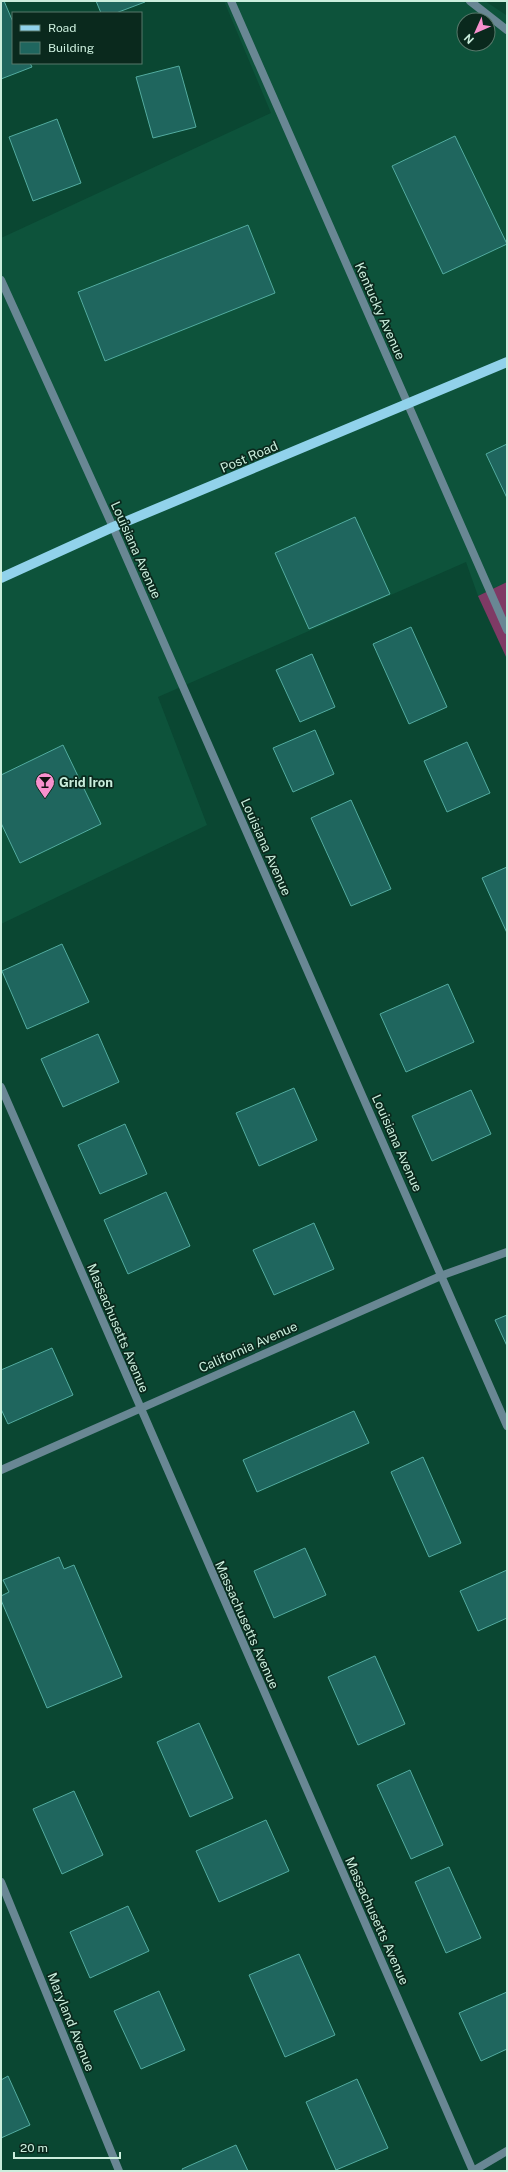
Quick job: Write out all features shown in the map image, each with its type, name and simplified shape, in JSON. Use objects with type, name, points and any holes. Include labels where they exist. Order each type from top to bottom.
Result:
[{"type":"main road","name":"Post Road","points":[[1,578],[114,528],[507,362]]},
{"type":"street","name":"Kentucky Avenue","points":[[231,1],[507,630]]},
{"type":"street","points":[[470,1],[507,30]]},
{"type":"street","name":"Louisiana Avenue","points":[[1,280],[114,528],[443,1275],[507,1426]]},
{"type":"street","name":"Massachusetts Avenue","points":[[1,1087],[139,1407],[473,2171]]},
{"type":"street","name":"California Avenue","points":[[1,1470],[139,1407],[443,1275],[507,1252]]},
{"type":"street","name":"Maryland Avenue","points":[[1,1882],[119,2171]]},
{"type":"street","points":[[473,2171],[507,2151]]},
{"type":"shaded area","points":[[224,1],[485,1],[506,15],[507,14],[507,582],[478,596],[466,562],[158,697],[207,825],[1,924],[1,238],[271,113]]},
{"type":"shaded area","points":[[507,582],[507,659],[478,596]]},
{"type":"building","points":[[1,1],[4,1],[12,20],[12,64],[30,64],[32,67],[1,79]]},
{"type":"building","points":[[96,1],[145,1],[119,12],[101,12]]},
{"type":"building","points":[[179,66],[196,127],[153,138],[136,77]]},
{"type":"building","points":[[57,119],[81,183],[33,201],[9,137]]},
{"type":"building","points":[[455,136],[507,244],[443,274],[392,166]]},
{"type":"building","points":[[248,225],[275,293],[105,361],[78,292]]},
{"type":"building","points":[[507,444],[507,498],[486,454]]},
{"type":"building","points":[[355,517],[390,594],[309,629],[275,553]]},
{"type":"building","points":[[411,627],[447,707],[409,724],[373,644]]},
{"type":"building","points":[[312,654],[335,707],[300,722],[276,670]]},
{"type":"building","points":[[315,730],[334,774],[293,792],[273,748]]},
{"type":"building","points":[[467,742],[490,793],[447,812],[424,761]]},
{"type":"building","name":"Grid Iron","points":[[63,745],[101,824],[20,863],[1,823],[1,775]]},
{"type":"building","points":[[351,800],[391,889],[351,906],[311,818]]},
{"type":"building","points":[[507,867],[507,933],[482,878]]},
{"type":"building","points":[[62,944],[89,1002],[27,1029],[2,971]]},
{"type":"building","points":[[448,984],[474,1042],[406,1072],[380,1014]]},
{"type":"building","points":[[98,1034],[119,1082],[63,1107],[41,1059]]},
{"type":"building","points":[[294,1088],[317,1140],[259,1166],[236,1113]]},
{"type":"building","points":[[471,1090],[491,1134],[432,1161],[412,1116]]},
{"type":"building","points":[[125,1124],[147,1174],[100,1194],[78,1145]]},
{"type":"building","points":[[166,1192],[190,1246],[128,1274],[104,1220]]},
{"type":"building","points":[[314,1223],[334,1269],[274,1295],[253,1250]]},
{"type":"building","points":[[507,1315],[507,1346],[495,1320]]},
{"type":"building","points":[[52,1348],[73,1395],[8,1424],[1,1409],[1,1370]]},
{"type":"building","points":[[354,1411],[369,1443],[257,1492],[243,1460]]},
{"type":"building","points":[[423,1457],[461,1543],[429,1557],[391,1472]]},
{"type":"building","points":[[305,1548],[326,1595],[274,1618],[254,1571]]},
{"type":"building","points":[[59,1557],[64,1569],[74,1565],[122,1677],[47,1708],[1,1600],[1,1596],[9,1592],[3,1580]]},
{"type":"building","points":[[507,1570],[507,1618],[478,1631],[460,1591]]},
{"type":"building","points":[[375,1656],[405,1724],[358,1745],[328,1677]]},
{"type":"building","points":[[199,1723],[233,1798],[190,1817],[157,1742]]},
{"type":"building","points":[[410,1770],[443,1845],[411,1859],[377,1785]]},
{"type":"building","points":[[74,1791],[103,1855],[62,1874],[33,1809]]},
{"type":"building","points":[[266,1820],[289,1871],[219,1902],[196,1851]]},
{"type":"building","points":[[449,1867],[481,1938],[446,1953],[415,1882]]},
{"type":"building","points":[[128,1906],[149,1951],[90,1978],[70,1932]]},
{"type":"building","points":[[299,1954],[335,2035],[285,2057],[249,1975]]},
{"type":"building","points":[[159,1991],[185,2050],[141,2069],[114,2011]]},
{"type":"building","points":[[507,1992],[507,2049],[481,2061],[459,2013]]},
{"type":"building","points":[[8,2076],[30,2125],[1,2138],[1,2080]]},
{"type":"building","points":[[357,2079],[388,2148],[336,2170],[306,2102]]},
{"type":"building","points":[[236,2145],[248,2171],[183,2171],[182,2169]]},
{"type":"place","name":"Grid Iron","points":[[45,799]]}]
